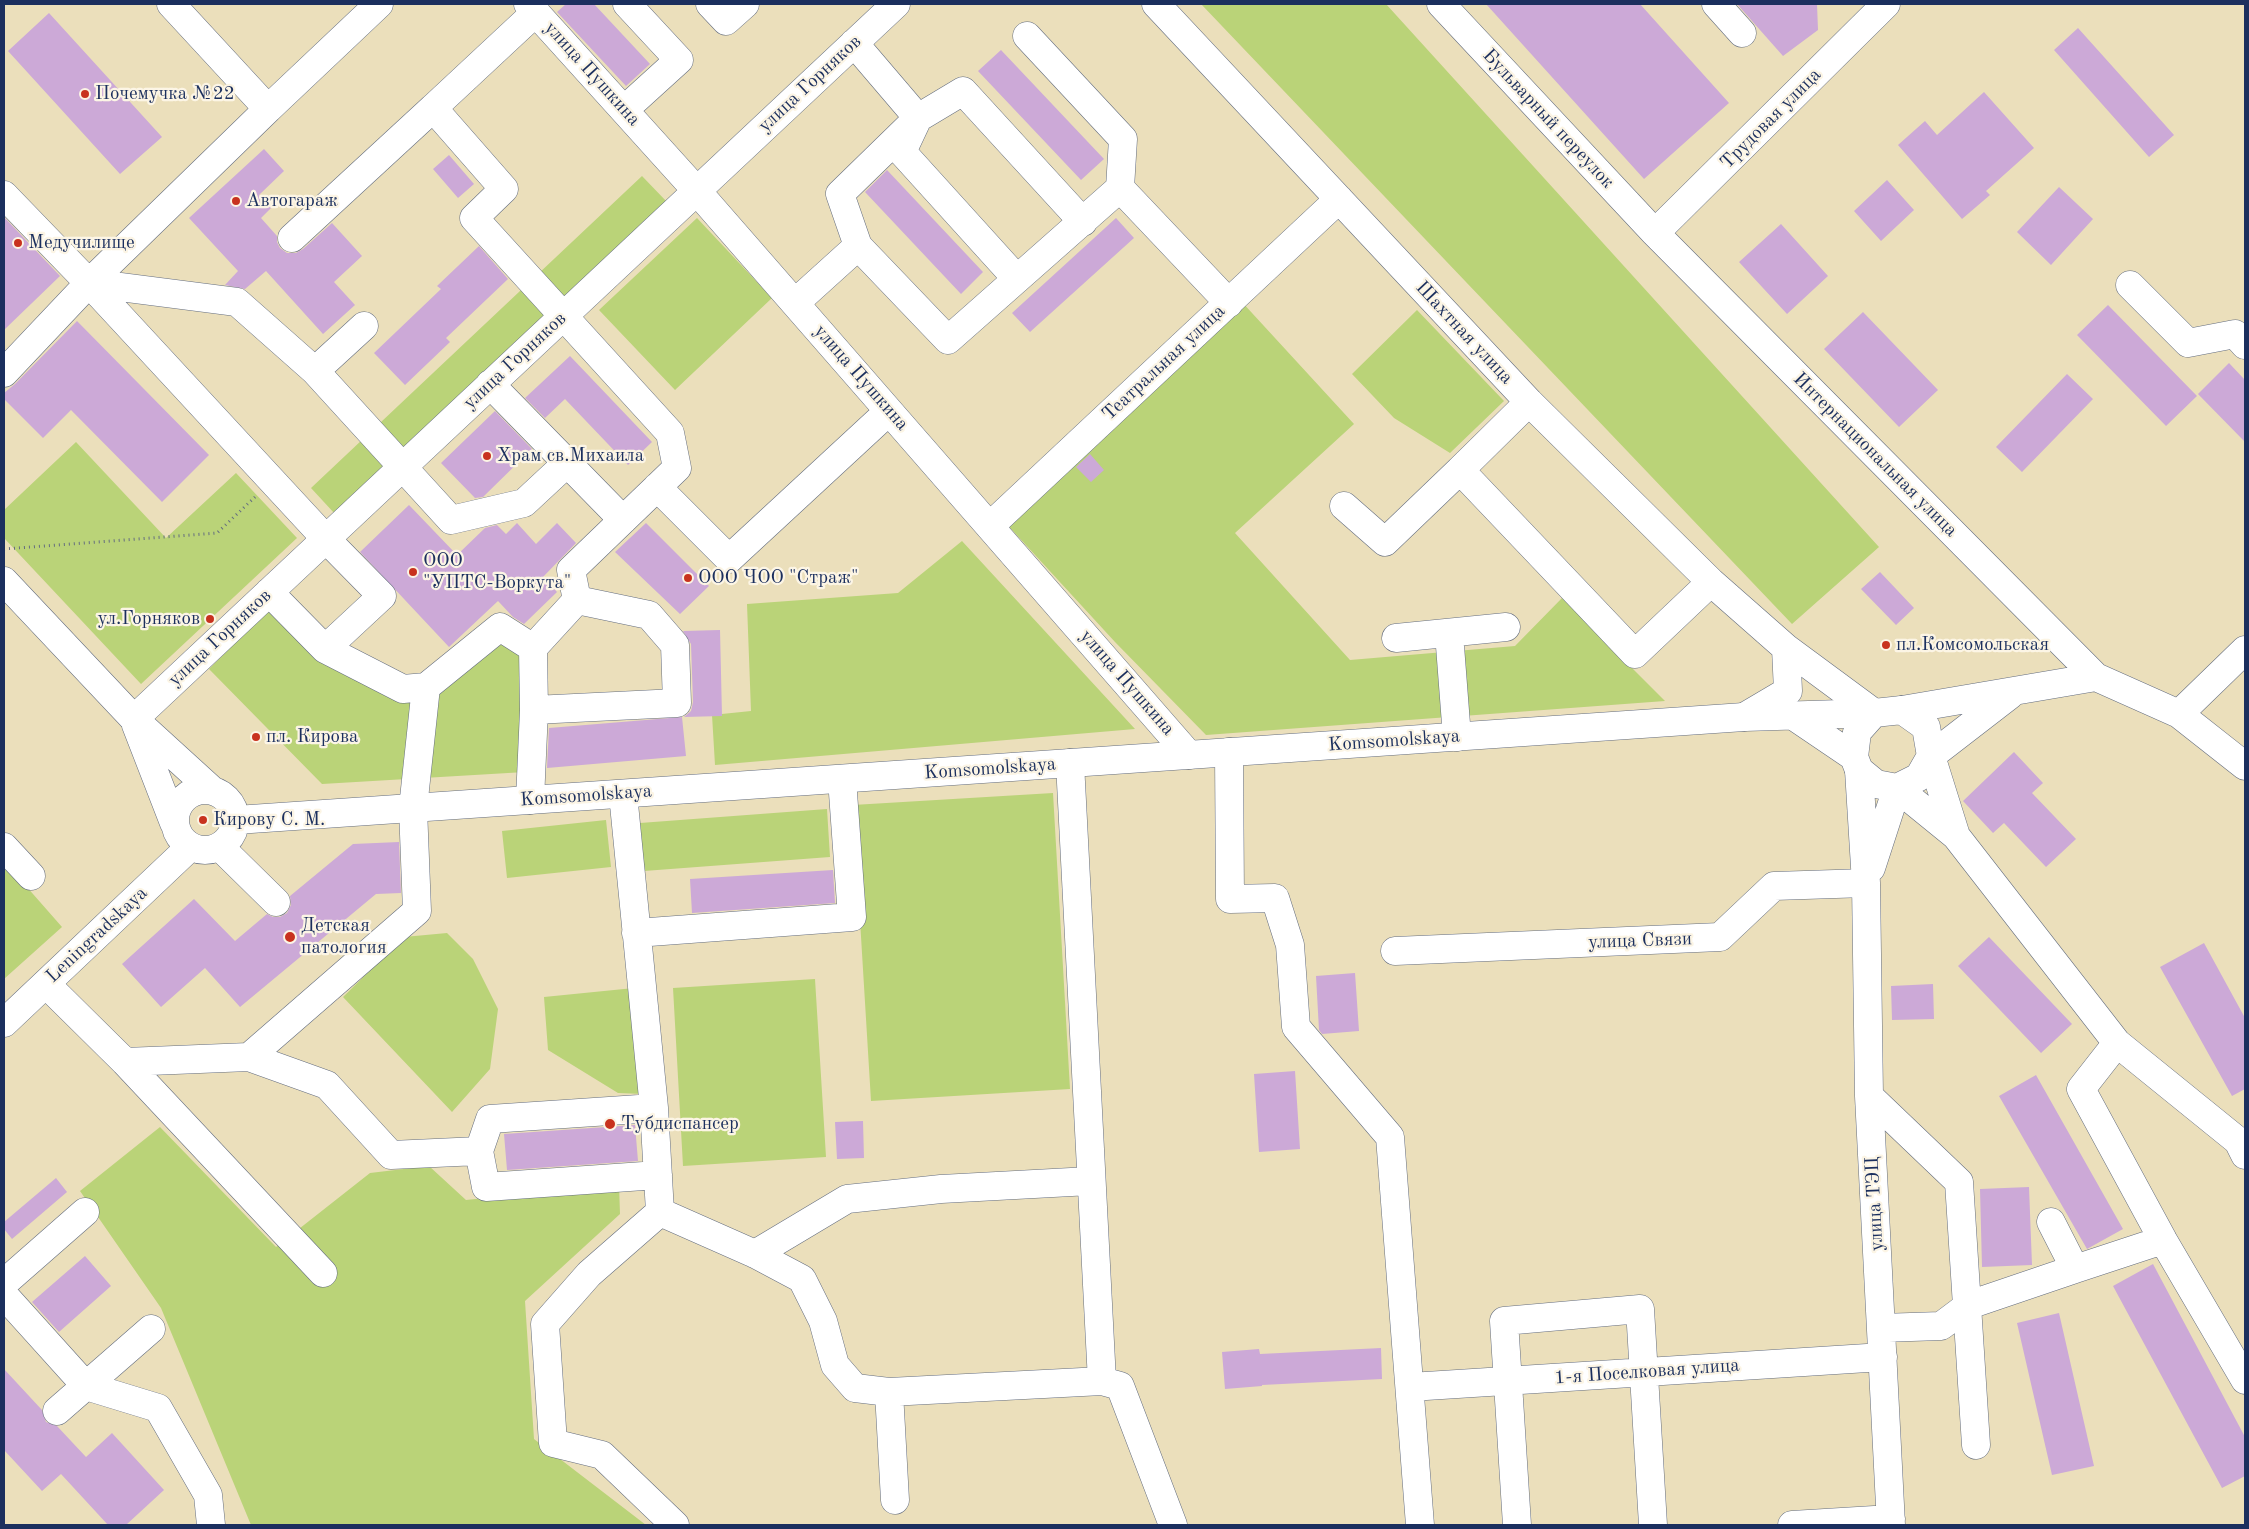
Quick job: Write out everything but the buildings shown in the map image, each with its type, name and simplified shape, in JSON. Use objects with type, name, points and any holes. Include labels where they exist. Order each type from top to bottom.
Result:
[{"type":"street","points":[[4,373],[89,283],[379,4]]},
{"type":"street","points":[[624,110],[679,60],[628,4]]},
{"type":"street","points":[[710,4],[726,21],[745,4]]},
{"type":"street","name":"улица Горняков","points":[[134,719],[896,4]]},
{"type":"street","name":"Шахтная улица","points":[[1156,4],[1529,402],[1710,582],[1786,648],[1874,714]]},
{"type":"street","name":"Бульварный переулок","points":[[1441,4],[1655,233]]},
{"type":"street","points":[[1716,4],[1742,33]]},
{"type":"street","name":"Трудовая улица","points":[[1655,233],[1886,4]]},
{"type":"street","points":[[180,7],[268,109]]},
{"type":"street","points":[[292,238],[433,108],[532,8]]},
{"type":"street","name":"улица Пушкина","points":[[532,8],[696,190],[1189,755]]},
{"type":"street","points":[[1027,36],[1123,139],[1120,188],[1083,222],[948,340],[858,246],[840,194],[918,118],[963,91],[1083,222]]},
{"type":"street","points":[[854,44],[918,118]]},
{"type":"street","points":[[433,108],[504,189],[474,218],[670,433],[677,468],[571,570],[577,600]]},
{"type":"street","points":[[918,118],[902,152],[1017,279]]},
{"type":"street","points":[[1120,188],[1229,303]]},
{"type":"street","points":[[4,195],[89,283],[326,539],[382,596],[325,649]]},
{"type":"street","name":"Театральная улица","points":[[990,526],[1339,199]]},
{"type":"street","name":"Интернациональная улица","points":[[1655,233],[2096,677]]},
{"type":"street","points":[[795,303],[858,246]]},
{"type":"street","points":[[89,283],[237,302],[315,371],[451,520],[524,503],[567,463]]},
{"type":"street","points":[[2130,285],[2188,343],[2235,334],[2245,346]]},
{"type":"street","points":[[315,371],[364,326]]},
{"type":"street","points":[[490,384],[623,520]]},
{"type":"street","points":[[1344,506],[1385,542],[1529,402]]},
{"type":"street","points":[[657,488],[729,559],[889,411]]},
{"type":"street","points":[[1460,470],[1635,654],[1710,582]]},
{"type":"street","points":[[4,581],[134,719],[214,791],[226,798],[233,807],[236,820],[228,841],[220,847],[207,851],[190,847],[176,832],[134,719]]},
{"type":"street","points":[[269,592],[325,649],[403,689],[426,687],[500,627],[533,648]]},
{"type":"street","points":[[530,800],[534,710],[533,648],[577,600]]},
{"type":"street","points":[[534,710],[677,703],[675,645],[649,615],[577,600]]},
{"type":"street","points":[[1396,638],[1506,628]]},
{"type":"street","points":[[1449,633],[1457,737]]},
{"type":"street","points":[[1744,717],[1788,691],[1786,648]]},
{"type":"street","points":[[2179,714],[2245,650]]},
{"type":"street","points":[[1857,763],[1857,732],[1874,714],[2096,677],[2179,714],[2245,766]]},
{"type":"street","points":[[249,1057],[417,911],[413,808],[426,687]]},
{"type":"street","points":[[1866,883],[1897,788],[1919,777],[1931,756],[2013,692]]},
{"type":"street","points":[[1902,710],[1926,727],[1931,756],[1956,836]]},
{"type":"street","name":"Komsomolskaya","points":[[236,820],[1744,717],[1874,714]]},
{"type":"street","points":[[1792,715],[1857,763],[1876,784],[1897,788],[1956,836],[2117,1043],[2238,1141],[2245,1155]]},
{"type":"street","points":[[1229,752],[1230,900],[1274,898],[1290,945],[1296,1027],[1390,1137],[1420,1525]]},
{"type":"street","points":[[1070,763],[1090,1181],[1102,1381]]},
{"type":"street","name":"улица ТЭЦ","points":[[1857,763],[1866,883],[1869,1096],[1891,1522]]},
{"type":"street","points":[[636,933],[852,917],[842,779]]},
{"type":"street","points":[[174,823],[175,814],[180,802],[189,794],[200,790],[214,791]]},
{"type":"street","points":[[623,794],[654,1108],[660,1212]]},
{"type":"street","points":[[4,847],[31,876]]},
{"type":"street","name":"Leningradskaya","points":[[4,1023],[190,847]]},
{"type":"street","points":[[220,847],[276,902]]},
{"type":"street","name":"улица Связи","points":[[1395,951],[1720,937],[1774,886],[1866,883]]},
{"type":"street","points":[[46,984],[125,1062],[323,1273]]},
{"type":"street","points":[[2117,1043],[2081,1089],[2163,1240],[2245,1380]]},
{"type":"street","points":[[125,1062],[249,1057],[327,1085],[391,1155],[479,1151]]},
{"type":"street","points":[[1869,1096],[1959,1182],[1969,1305],[1976,1445]]},
{"type":"street","points":[[654,1108],[490,1118],[479,1151],[486,1187],[658,1175]]},
{"type":"street","points":[[755,1254],[847,1199],[941,1189],[1090,1181]]},
{"type":"street","points":[[4,1283],[85,1212]]},
{"type":"street","points":[[660,1212],[755,1254],[802,1279],[823,1321],[835,1365],[855,1388],[889,1392],[1102,1381],[1120,1386],[1173,1525]]},
{"type":"street","points":[[660,1212],[589,1274],[545,1324],[553,1443],[602,1455],[675,1525]]},
{"type":"street","points":[[2051,1222],[2075,1269]]},
{"type":"street","points":[[1881,1328],[1941,1326],[1969,1305],[2163,1240]]},
{"type":"street","points":[[4,1296],[86,1386],[158,1408],[208,1495],[211,1525]]},
{"type":"street","points":[[1518,1525],[1504,1321],[1640,1309],[1653,1525]]},
{"type":"street","points":[[57,1411],[151,1329]]},
{"type":"street","name":"1-я Поселковая улица","points":[[1410,1387],[1883,1357]]},
{"type":"street","points":[[889,1392],[895,1500]]},
{"type":"street","points":[[1792,1525],[1891,1522]]},
{"type":"path","points":[[4,549],[217,533],[272,481]]},
{"type":"green space","points":[[1201,4],[1386,4],[1879,547],[1792,624]]},
{"type":"green space","points":[[642,176],[667,202],[335,514],[311,488]]},
{"type":"green space","points":[[697,218],[772,298],[675,390],[599,310]]},
{"type":"green space","points":[[1241,301],[1354,424],[1235,533],[1350,660],[1515,646],[1562,598],[1665,701],[1206,735],[1115,642],[1002,519]]},
{"type":"green space","points":[[1417,310],[1504,401],[1450,453],[1394,418],[1352,374]]},
{"type":"green space","points":[[76,442],[166,538],[236,473],[297,538],[141,684],[4,538],[4,510]]},
{"type":"green space","points":[[962,541],[1135,729],[715,765],[712,715],[751,711],[747,604],[898,593]]},
{"type":"green space","points":[[272,606],[324,659],[416,705],[498,639],[523,653],[525,772],[322,784],[209,669]]},
{"type":"green space","points":[[1053,793],[1070,1089],[871,1101],[853,805]]},
{"type":"green space","points":[[827,809],[830,857],[644,871],[640,823]]},
{"type":"green space","points":[[606,820],[611,867],[507,878],[502,831]]},
{"type":"green space","points":[[4,861],[62,927],[4,979]]},
{"type":"green space","points":[[447,933],[473,959],[498,1009],[490,1069],[452,1112],[343,997],[404,937]]},
{"type":"green space","points":[[815,979],[826,1157],[683,1166],[673,988]]},
{"type":"green space","points":[[634,988],[643,1094],[618,1093],[548,1050],[544,997]]},
{"type":"green space","points":[[160,1127],[276,1247],[370,1173],[429,1166],[466,1200],[619,1184],[620,1214],[525,1301],[534,1439],[646,1525],[251,1525],[161,1308],[80,1191]]},
{"type":"place","name":"Почемучка №22","points":[[85,94]]},
{"type":"place","name":"Автогараж","points":[[236,201]]},
{"type":"place","name":"Медучилище","points":[[18,243]]},
{"type":"place","name":"Храм св.Михаила","points":[[487,456]]},
{"type":"place","name":"ООО \"УПТС-Воркута\"","points":[[413,572]]},
{"type":"place","name":"ООО ЧОО \"Страж\"","points":[[688,578]]},
{"type":"place","name":"ул.Горняков","points":[[210,619]]},
{"type":"place","name":"пл.Комсомольская","points":[[1886,645]]},
{"type":"place","name":"пл. Кирова","points":[[256,737]]},
{"type":"place","name":"Кирову С. М.","points":[[203,820]]},
{"type":"place","name":"Детская патология","points":[[290,937]]},
{"type":"place","name":"Тубдиспансер","points":[[610,1124]]}]
